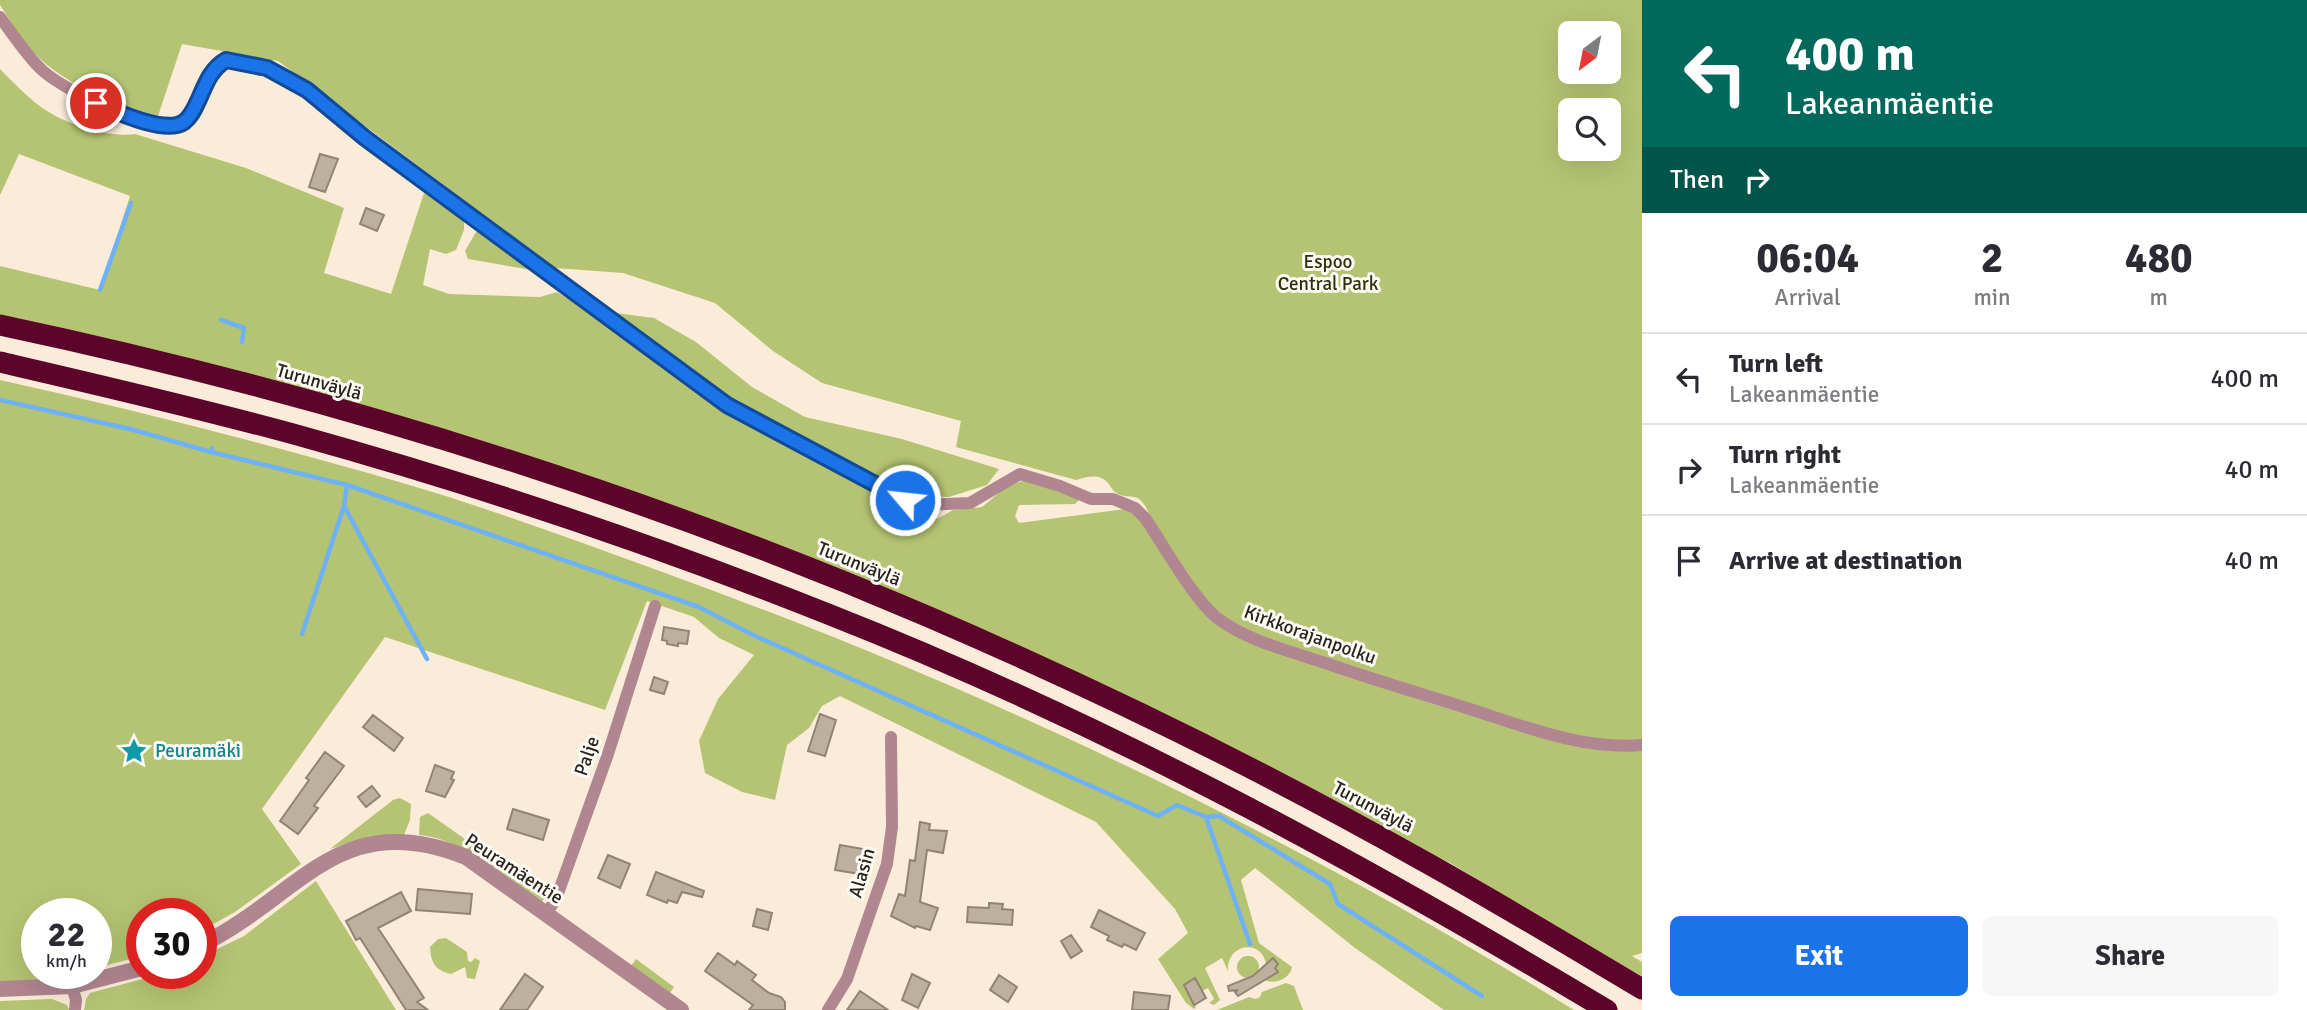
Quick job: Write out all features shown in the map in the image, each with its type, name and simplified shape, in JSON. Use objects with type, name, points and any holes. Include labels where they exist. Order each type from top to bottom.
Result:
[{"type":"highway","name":"Turunväylä","points":[[0,325],[214,376],[430,436],[652,510],[847,583],[1018,657],[1299,793],[1420,859],[1642,989]]},
{"type":"highway","points":[[0,362],[204,410],[418,471],[641,544],[833,615],[1008,690],[1202,783],[1406,892],[1607,1010]]},
{"type":"street","name":"Kirkkorajanpolku","points":[[0,17],[25,53],[46,74],[78,95],[148,122],[173,125],[183,123],[192,113],[216,66],[226,60],[267,68],[286,77],[307,90],[365,138],[727,405],[905,500],[923,505],[970,503],[1020,474],[1091,499],[1113,499],[1135,508],[1145,518],[1201,601],[1215,616],[1234,629],[1382,682],[1549,733],[1588,742],[1642,745]]},
{"type":"street","name":"Palje","points":[[546,914],[556,899],[608,754],[655,606]]},
{"type":"street","name":"Alasin","points":[[828,1010],[847,979],[887,864],[891,827],[891,737]]},
{"type":"street","name":"Peuramäentie","points":[[217,936],[239,924],[333,856],[381,841],[412,841],[444,848],[466,857],[681,1010]]},
{"type":"street","points":[[0,989],[21,988]]},
{"type":"street","points":[[73,989],[75,1010]]},
{"type":"green space","name":"Espoo Central Park","points":[[0,0],[1642,0],[1642,742],[1590,740],[1333,663],[1248,632],[1210,607],[1138,498],[1120,495],[1101,478],[1076,480],[956,447],[961,421],[822,383],[773,351],[715,303],[623,273],[555,268],[278,61],[182,44],[158,116],[104,98],[71,81],[40,59],[0,5]]},
{"type":"green space","points":[[0,69],[41,107],[74,124],[111,134],[135,134],[246,168],[344,208],[324,273],[391,294],[424,193],[464,221],[464,230],[456,250],[446,254],[430,249],[423,285],[449,294],[540,297],[557,292],[585,309],[654,318],[696,342],[752,387],[805,417],[902,439],[999,469],[987,485],[949,497],[903,496],[922,522],[939,518],[953,510],[982,507],[1006,487],[1025,480],[1080,499],[1075,504],[1019,505],[1015,516],[1019,523],[1125,509],[1138,516],[1187,586],[1258,644],[1433,704],[1600,749],[1642,747],[1642,953],[1632,956],[1642,962],[1642,978],[1450,863],[784,548],[0,317],[0,266],[100,290],[130,196],[19,154],[0,195]]},
{"type":"green space","points":[[481,230],[535,266],[537,271],[468,259],[465,251],[476,232]]},
{"type":"green space","points":[[0,380],[204,429],[406,484],[657,570],[894,662],[1127,766],[1241,822],[1465,944],[1574,1010],[1444,1010],[1355,948],[1255,868],[1241,880],[1259,943],[1292,967],[1291,971],[1275,982],[1267,981],[1263,956],[1249,947],[1241,948],[1229,960],[1228,971],[1222,958],[1205,968],[1220,1000],[1214,1005],[1209,1003],[1214,999],[1208,988],[1202,991],[1195,979],[1184,985],[1196,1007],[1194,1009],[1186,1003],[1158,959],[1188,933],[1175,909],[1096,822],[840,696],[822,706],[809,728],[787,745],[775,800],[742,792],[705,773],[699,741],[718,699],[754,655],[719,638],[694,617],[647,601],[605,710],[385,637],[262,809],[301,864],[217,922],[217,898],[126,898],[126,960],[112,964],[112,898],[21,898],[21,981],[0,982]]},
{"type":"green space","points":[[400,798],[411,804],[410,820],[404,835],[368,837],[330,849],[393,800]]},
{"type":"green space","points":[[428,813],[546,896],[542,902],[469,852],[436,838],[419,835],[420,817]]},
{"type":"green space","points":[[316,881],[396,1010],[84,1010],[90,993],[126,983],[126,989],[217,989],[217,949],[244,936]]},
{"type":"green space","points":[[446,938],[467,952],[468,961],[471,962],[475,958],[480,961],[475,979],[467,978],[465,967],[451,974],[435,965],[430,947],[438,939]]},
{"type":"green space","points":[[1248,956],[1258,963],[1259,967],[1252,977],[1248,978],[1238,971],[1237,967],[1244,957]]},
{"type":"green space","points":[[636,959],[674,987],[670,993],[631,966]]},
{"type":"green space","points":[[1286,983],[1294,986],[1303,1010],[1217,1010],[1249,997],[1256,999],[1262,992]]},
{"type":"green space","points":[[52,999],[67,1005],[69,1010],[0,1010],[0,1001]]},
{"type":"building","points":[[320,154],[338,159],[325,192],[309,187]]},
{"type":"building","points":[[366,208],[384,215],[377,231],[360,224]]},
{"type":"building","points":[[664,627],[689,631],[687,644],[667,644],[667,641],[662,640]]},
{"type":"building","points":[[654,677],[668,682],[664,694],[650,690]]},
{"type":"building","points":[[820,714],[836,720],[825,756],[808,751]]},
{"type":"building","points":[[373,715],[403,738],[394,751],[363,727]]},
{"type":"building","points":[[325,752],[344,766],[314,806],[318,808],[298,834],[280,821]]},
{"type":"building","points":[[435,765],[454,772],[451,779],[454,780],[445,797],[426,791]]},
{"type":"building","points":[[372,786],[380,796],[366,807],[358,797]]},
{"type":"building","points":[[513,809],[549,820],[543,840],[507,829]]},
{"type":"building","points":[[920,822],[930,824],[929,830],[947,831],[943,853],[927,850],[920,902],[938,908],[930,930],[916,926],[915,928],[891,916],[899,894],[905,896],[910,860],[915,861]]},
{"type":"building","points":[[840,845],[863,849],[860,874],[835,870]]},
{"type":"building","points":[[608,855],[630,864],[620,888],[598,878]]},
{"type":"building","points":[[656,872],[704,891],[702,897],[682,892],[677,903],[668,900],[667,903],[647,895]]},
{"type":"building","points":[[418,889],[472,894],[470,914],[416,910]]},
{"type":"building","points":[[401,892],[411,911],[378,928],[424,998],[417,1002],[428,1010],[406,1010],[360,938],[356,940],[346,921]]},
{"type":"building","points":[[989,903],[1003,904],[1002,909],[1013,910],[1012,925],[967,922],[968,907],[989,908]]},
{"type":"building","points":[[757,909],[772,913],[768,930],[753,926]]},
{"type":"building","points":[[1099,910],[1145,933],[1136,950],[1107,940],[1109,936],[1091,927]]},
{"type":"building","points":[[1071,935],[1082,951],[1071,958],[1061,941]]},
{"type":"building","points":[[718,953],[735,965],[737,961],[756,975],[752,980],[769,993],[781,997],[785,1002],[785,1010],[749,1010],[753,1005],[705,971]]},
{"type":"building","points":[[1273,958],[1278,964],[1275,968],[1278,972],[1238,996],[1235,992],[1238,990],[1229,991],[1228,986],[1253,976]]},
{"type":"building","points":[[525,974],[543,987],[527,1010],[500,1010]]},
{"type":"building","points":[[912,974],[930,983],[918,1008],[902,1000]]},
{"type":"building","points":[[999,975],[1017,987],[1008,1002],[990,990]]},
{"type":"building","points":[[1195,978],[1206,998],[1194,1005],[1184,985]]},
{"type":"building","points":[[860,991],[888,1010],[847,1010]]},
{"type":"building","points":[[1134,992],[1170,996],[1168,1010],[1132,1010]]},
{"type":"waterway","points":[[100,290],[131,203]]},
{"type":"waterway","points":[[221,320],[244,328],[242,342]]},
{"type":"waterway","points":[[0,400],[130,429],[211,452]]},
{"type":"waterway","points":[[212,448],[211,452],[347,485],[344,506],[302,634]]},
{"type":"waterway","points":[[347,485],[699,607],[753,635],[1158,816],[1177,805],[1206,817],[1250,944]]},
{"type":"waterway","points":[[344,506],[427,659]]},
{"type":"waterway","points":[[1206,817],[1219,816],[1330,884],[1338,904],[1482,996]]},
{"type":"place","name":"Peuramäki","points":[[134,751]]},
{"type":"route","points":[[96,103],[148,122],[173,125],[183,123],[192,113],[207,79],[216,66],[226,60],[267,68],[286,77],[307,90],[365,138],[727,405],[905,500]]}]
